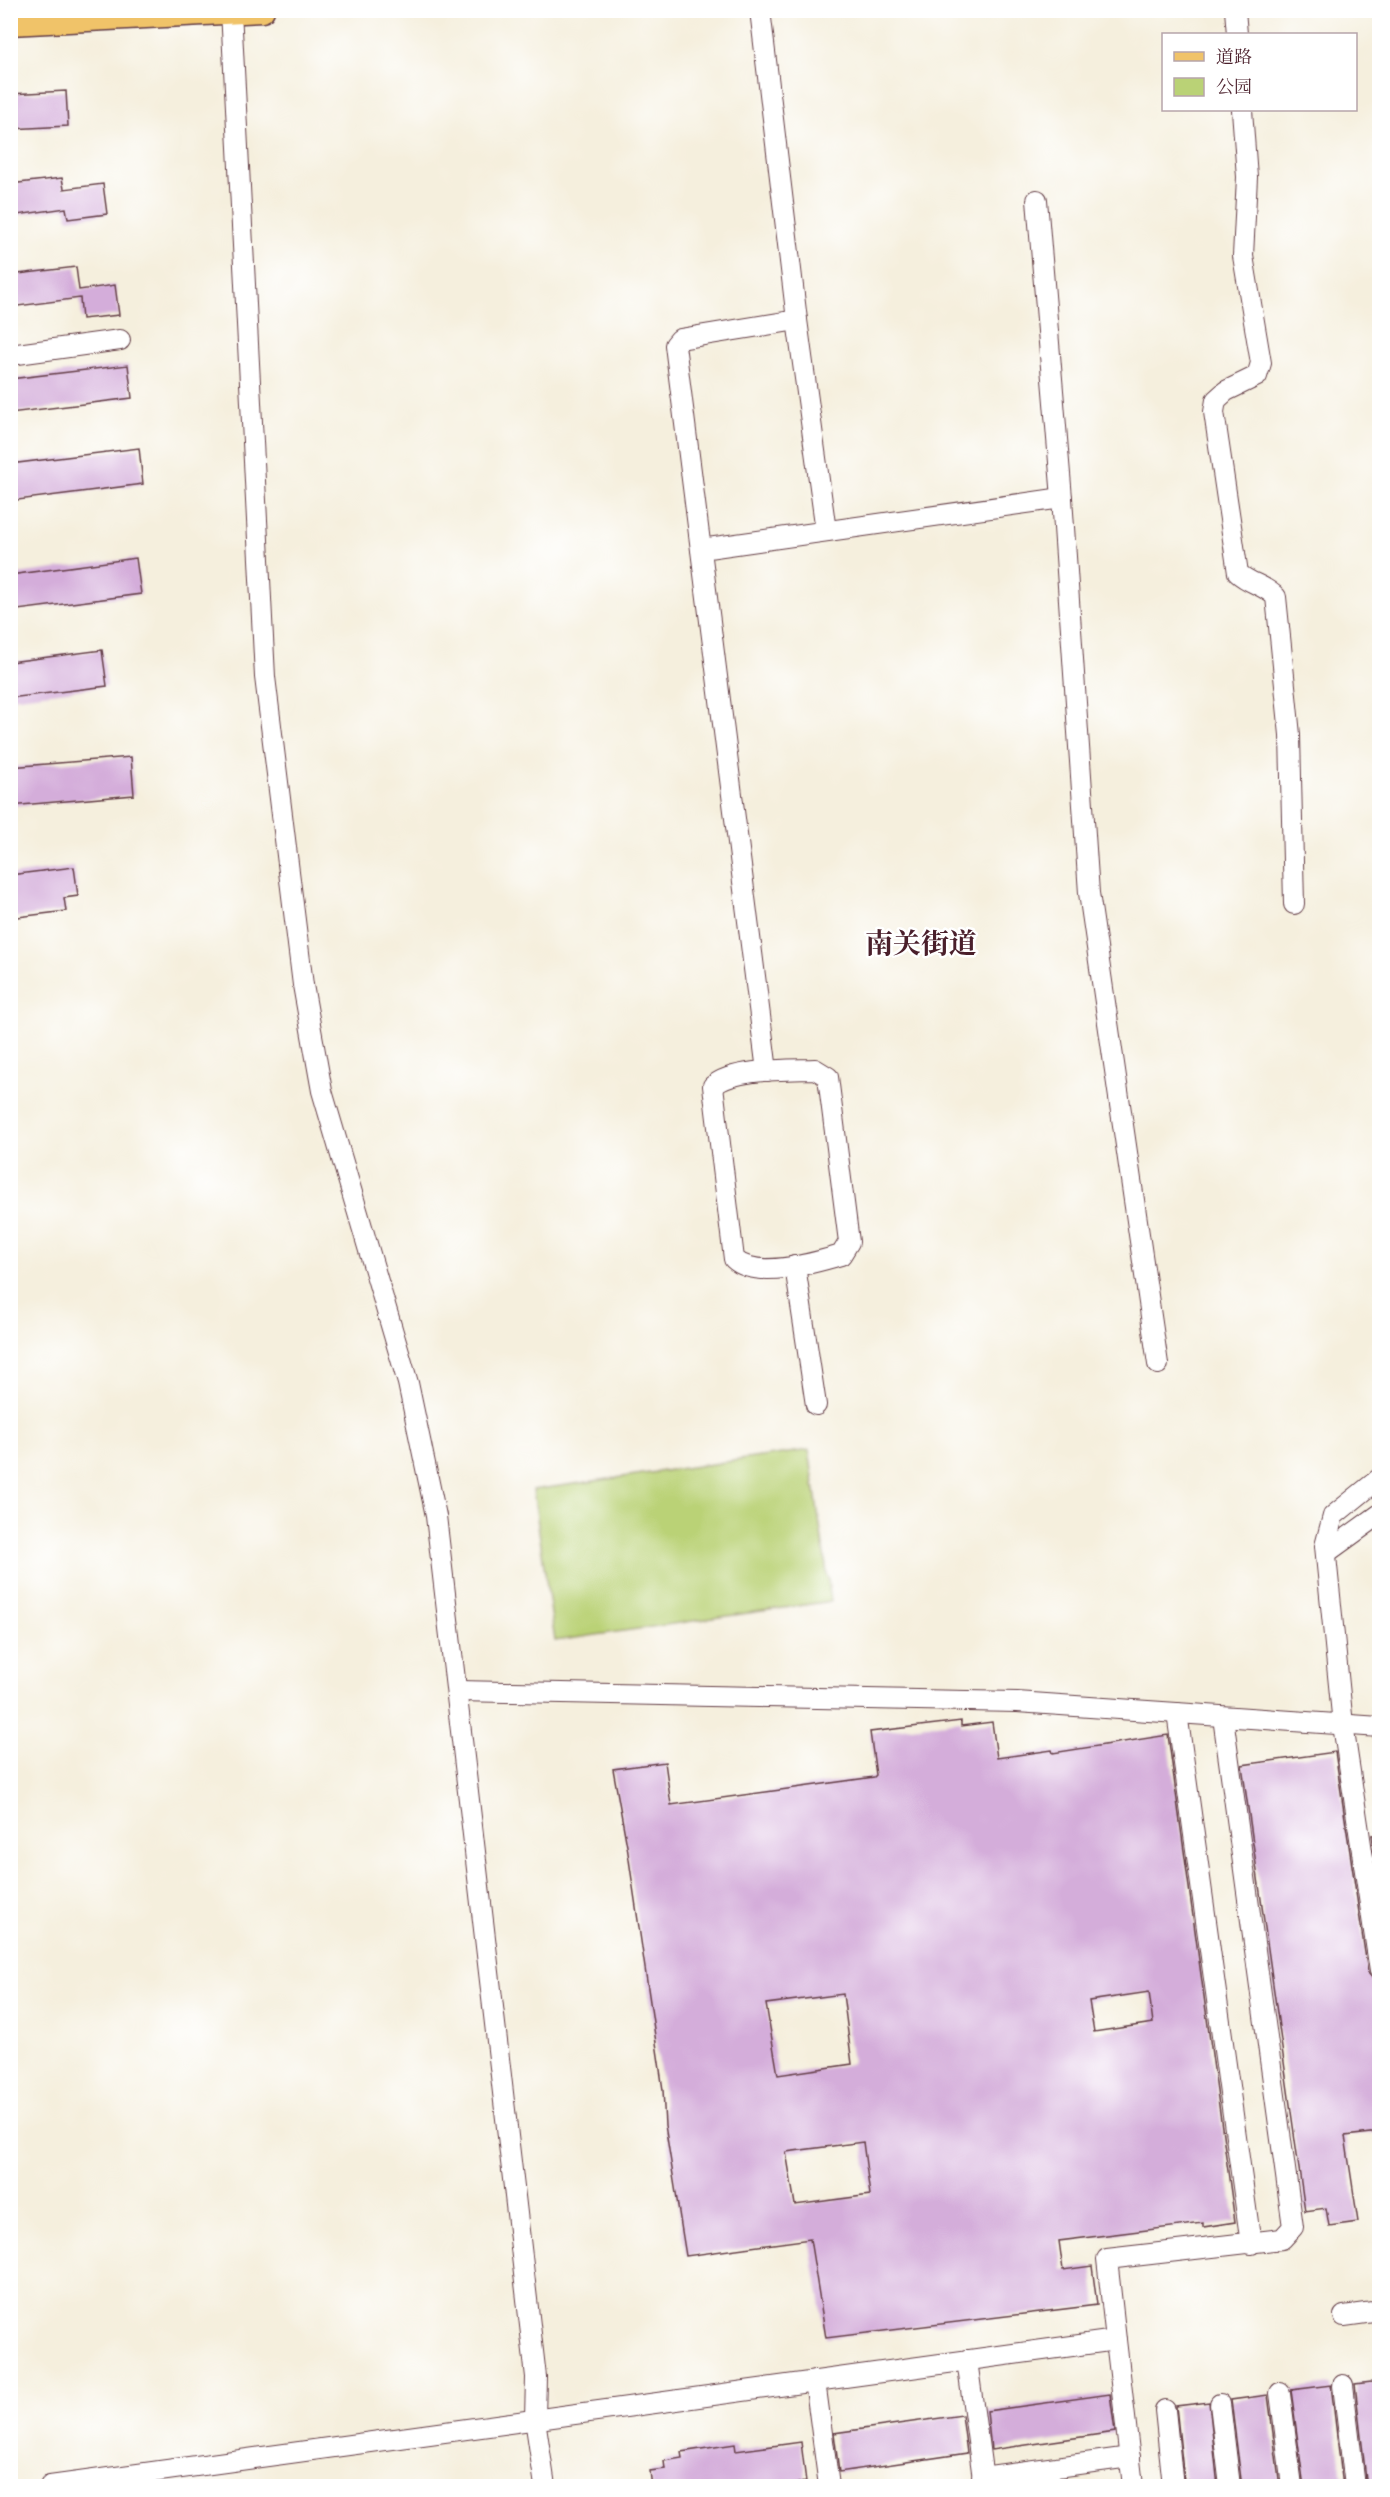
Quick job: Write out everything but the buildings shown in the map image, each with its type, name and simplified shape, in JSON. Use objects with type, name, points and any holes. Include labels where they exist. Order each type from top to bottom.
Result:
[{"type":"main road","points":[[10,23],[262,10]]},
{"type":"street","points":[[760,10],[797,320],[826,531]]},
{"type":"street","points":[[1235,10],[1237,33]]},
{"type":"street","points":[[231,11],[265,677],[302,974],[322,1091],[408,1383],[436,1516],[536,2377],[535,2419],[545,2487]]},
{"type":"street","points":[[1242,111],[1247,177],[1242,256],[1261,363],[1257,376],[1226,391],[1216,400],[1214,412],[1238,573],[1246,581],[1265,587],[1276,597],[1290,735],[1294,904]]},
{"type":"street","points":[[1037,200],[1062,498],[1089,893],[1158,1364]]},
{"type":"street","points":[[767,1071],[675,345],[680,339],[797,320]]},
{"type":"street","points":[[10,355],[120,340]]},
{"type":"street","points":[[701,549],[1062,498]]},
{"type":"street","points":[[815,1069],[828,1077],[849,1242],[841,1255],[795,1266],[755,1269],[740,1264],[734,1258],[713,1086],[727,1078],[767,1071],[815,1069]]},
{"type":"street","points":[[795,1266],[816,1405]]},
{"type":"street","points":[[1380,1478],[1333,1516],[1327,1532],[1326,1553],[1343,1725],[1380,1971]]},
{"type":"street","points":[[1326,1553],[1380,1514]]},
{"type":"street","points":[[458,1691],[1017,1702],[1380,1726]]},
{"type":"street","points":[[1177,1713],[1251,2244]]},
{"type":"street","points":[[1133,2487],[1107,2259],[1282,2239],[1293,2227],[1223,1717]]},
{"type":"street","points":[[1344,2316],[1380,2311]]},
{"type":"street","points":[[50,2487],[1116,2340]]},
{"type":"street","points":[[967,2360],[983,2482],[1130,2457]]},
{"type":"street","points":[[815,2381],[829,2487]]},
{"type":"street","points":[[1343,2385],[1355,2487]]},
{"type":"street","points":[[1280,2393],[1292,2487]]},
{"type":"street","points":[[1220,2404],[1230,2487]]},
{"type":"street","points":[[1165,2410],[1173,2487]]},
{"type":"green space","points":[[809,1450],[831,1601],[555,1641],[533,1490]]},
{"type":"district","name":"南关街道","points":[[921,943]]}]
